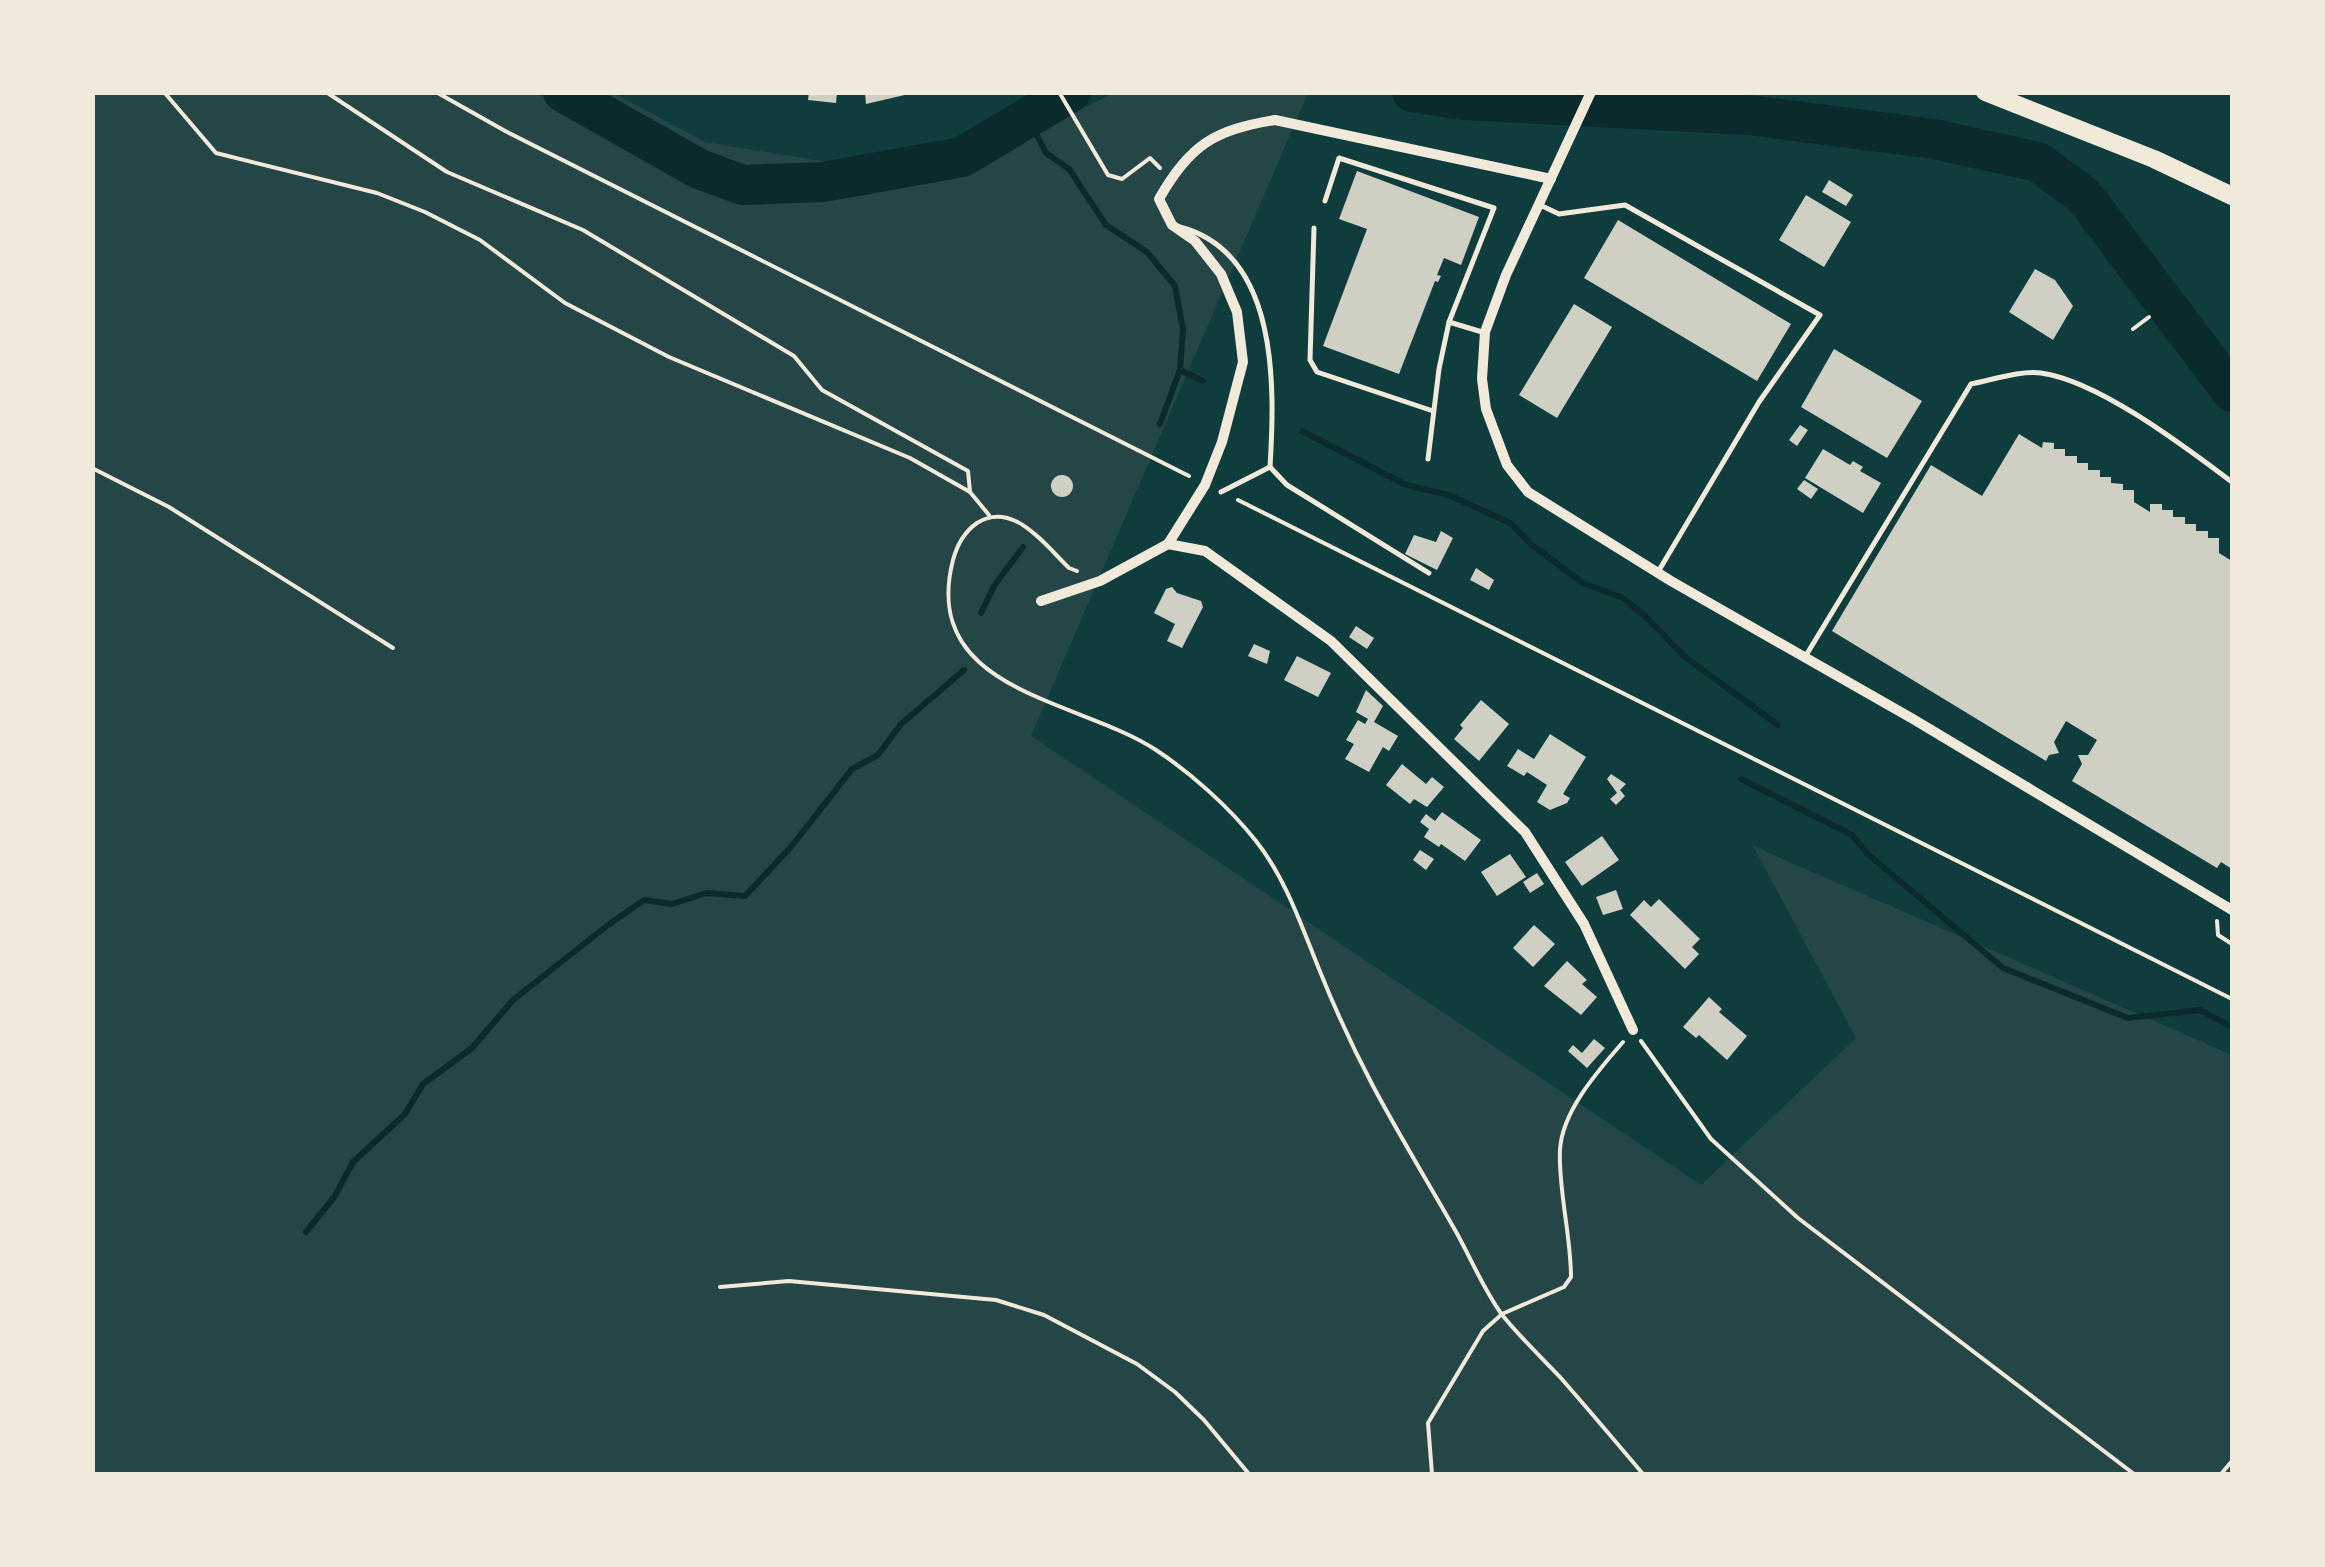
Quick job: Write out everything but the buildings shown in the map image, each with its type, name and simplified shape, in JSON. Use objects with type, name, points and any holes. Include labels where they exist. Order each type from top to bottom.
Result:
[{"type":"main road","points":[[1985,92],[2154,159],[2232,196]]},
{"type":"street","points":[[1591,92],[1506,275],[1485,332],[1482,367],[1486,409],[1507,465],[1528,492],[2232,910]]},
{"type":"street","points":[[1041,601],[1100,581],[1168,544],[1205,485],[1222,442],[1243,362],[1237,312],[1221,274],[1195,241],[1172,225],[1158,200],[1170,179],[1195,151],[1230,128],[1275,120],[1552,179]]},
{"type":"street","points":[[1168,544],[1205,551],[1330,641],[1525,832],[1584,924],[1633,1030]]},
{"type":"lane","points":[[1325,201],[1339,158],[1494,208],[1449,322],[1428,458]]},
{"type":"lane","points":[[1540,205],[1559,214],[1625,205],[1820,315],[1760,402],[1658,572]]},
{"type":"lane","points":[[1172,225],[1200,232],[1224,249],[1243,274],[1263,319],[1272,373],[1270,466],[1287,485],[1429,574]]},
{"type":"lane","points":[[1314,228],[1310,360],[1317,372],[1434,411]]},
{"type":"lane","points":[[1449,322],[1485,332]]},
{"type":"lane","points":[[1804,658],[1972,384],[2040,372],[2094,391],[2170,436],[2232,482]]},
{"type":"lane","points":[[1221,492],[1270,466]]},
{"type":"path","points":[[164,92],[216,153],[377,193],[425,212],[480,240],[565,302],[669,357],[910,458],[970,492],[989,516]]},
{"type":"path","points":[[326,92],[447,172],[584,230],[794,356],[822,390],[968,472],[970,492]]},
{"type":"path","points":[[436,92],[507,132],[2232,999]]},
{"type":"path","points":[[1059,92],[1112,178],[1122,178],[1150,158],[1170,179]]},
{"type":"path","points":[[2132,328],[2149,317]]},
{"type":"path","points":[[92,468],[169,507],[393,648]]},
{"type":"path","points":[[1100,581],[1069,568],[1022,524],[1008,517],[989,516],[970,528],[953,558],[949,602],[957,637],[998,678],[1120,730],[1156,750],[1222,805],[1257,842],[1286,887],[1326,987],[1373,1085],[1502,1314],[1644,1474]]},
{"type":"path","points":[[2217,901],[2218,935],[2232,944]]},
{"type":"path","points":[[1432,1474],[1428,1422],[1465,1357],[1502,1314],[1564,1287],[1571,1276],[1560,1149],[1566,1123],[1598,1072],[1633,1030],[1711,1139],[1798,1218],[2134,1474]]},
{"type":"path","points":[[720,1287],[789,1282],[977,1298],[1044,1316],[1137,1364],[1175,1392],[1249,1474]]},
{"type":"path","points":[[2221,1474],[2232,1461]]},
{"type":"shaded area","points":[[92,93],[613,93],[705,142],[845,165],[1028,134],[1115,93],[1308,93],[1031,736],[1701,1185],[1856,1038],[1753,846],[2232,1055],[2232,1474],[93,1474]]},
{"type":"waterway","points":[[563,92],[699,169],[743,185],[823,182],[962,157],[1071,92]]},
{"type":"waterway","points":[[1412,92],[1463,100],[1749,115],[1934,139],[2038,162],[2084,196],[2232,392]]},
{"type":"waterway","points":[[1028,118],[1046,153],[1069,169],[1106,225],[1147,252],[1175,286],[1183,329],[1180,370],[1203,381]]},
{"type":"waterway","points":[[1160,424],[1180,370]]},
{"type":"waterway","points":[[1302,431],[1406,485],[1449,495],[1510,523],[1532,545],[1583,583],[1623,598],[1685,657],[1778,725]]},
{"type":"waterway","points":[[981,613],[994,586],[1023,547]]},
{"type":"waterway","points":[[306,1232],[335,1196],[353,1162],[405,1114],[423,1084],[472,1048],[513,1000],[644,900],[672,904],[706,893],[745,896],[791,847],[852,769],[878,755],[901,724],[964,670]]},
{"type":"waterway","points":[[1741,779],[1852,835],[1869,855],[2003,968],[2128,1018],[2200,1010],[2232,1027]]}]
